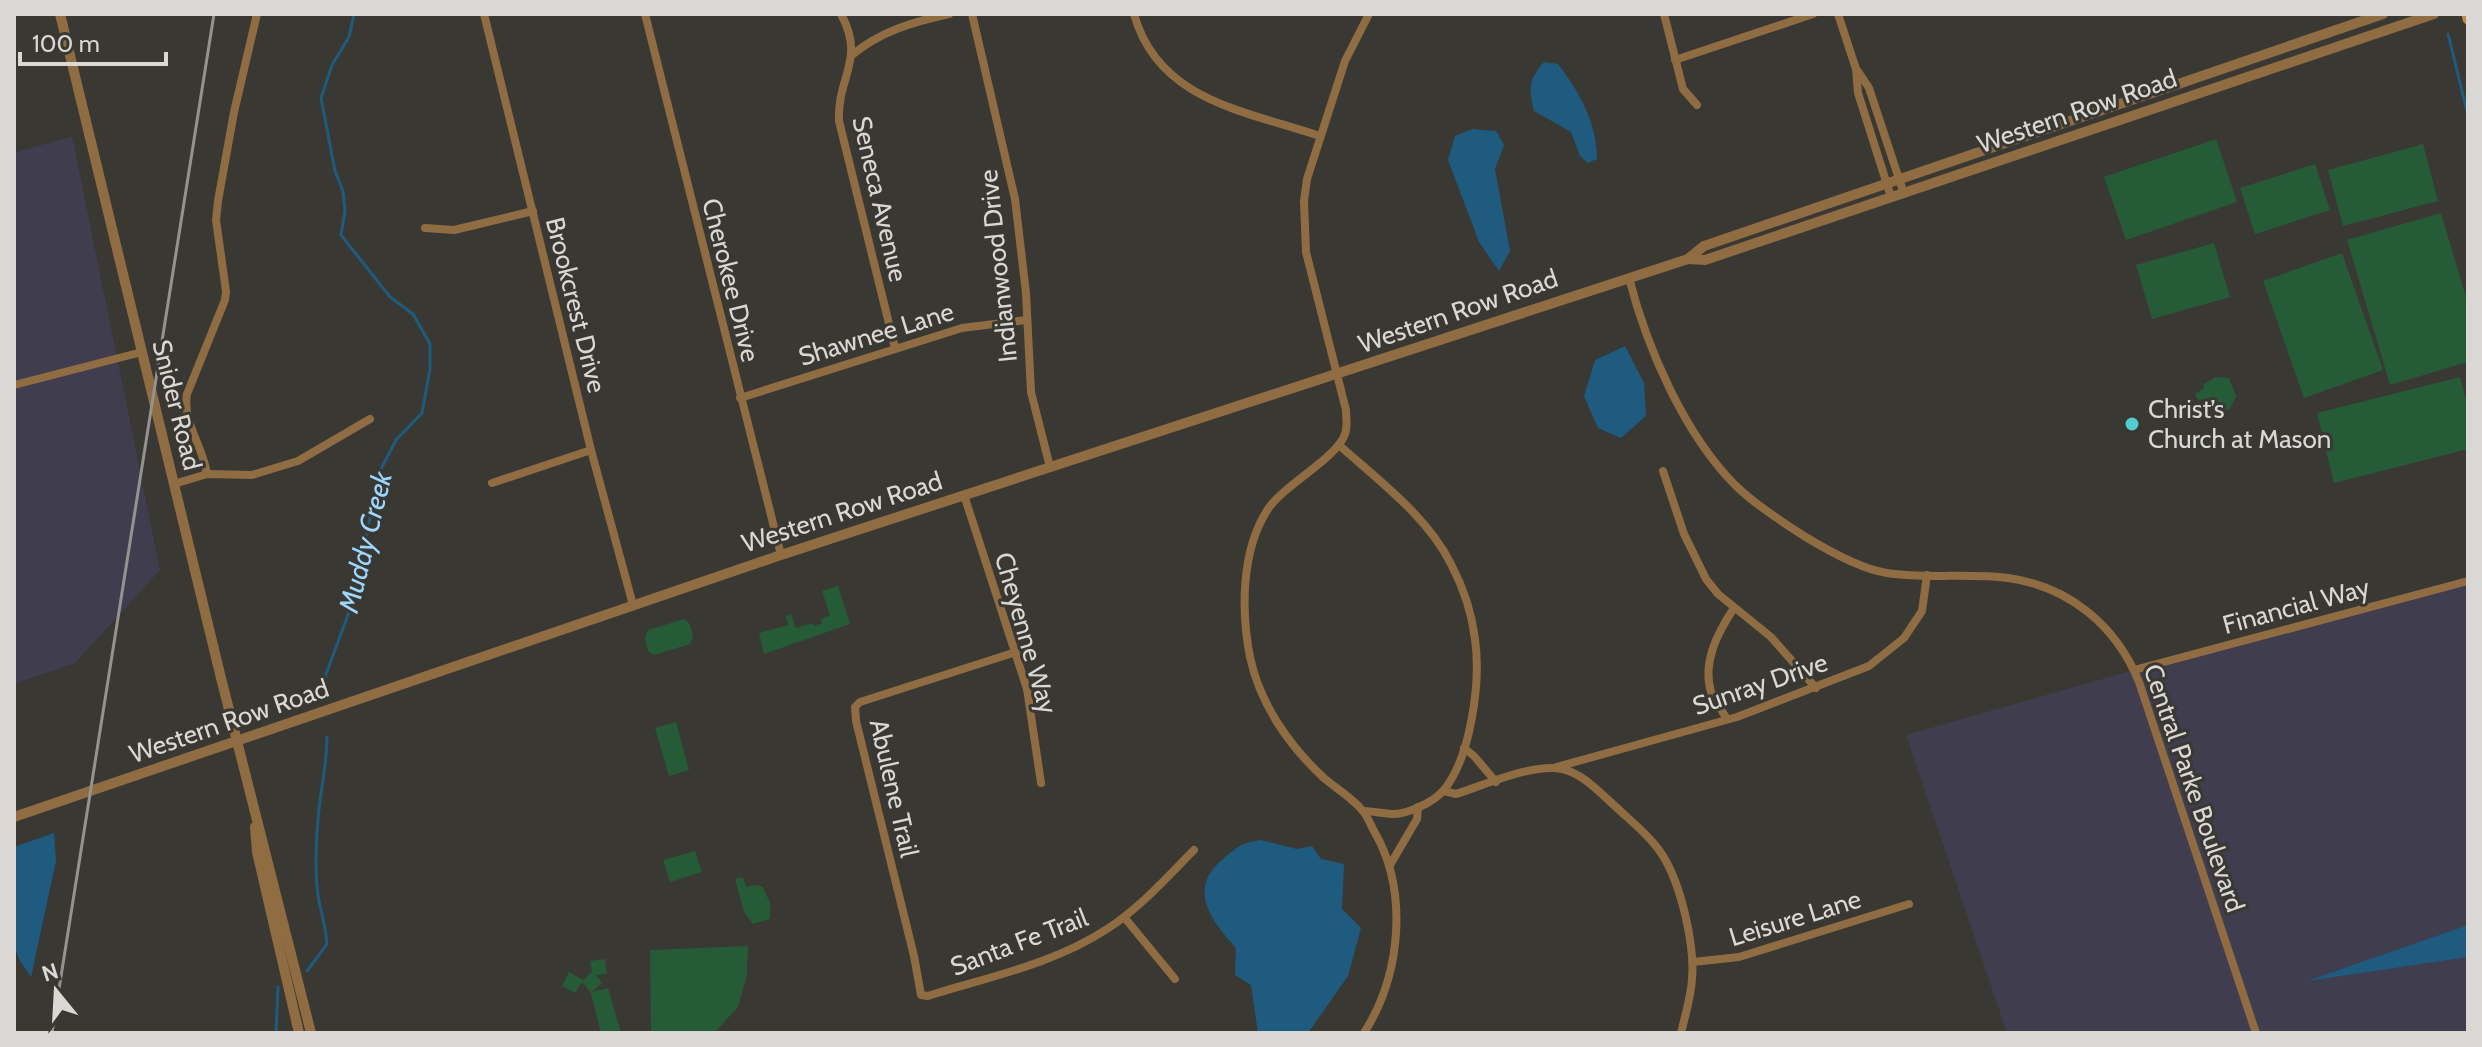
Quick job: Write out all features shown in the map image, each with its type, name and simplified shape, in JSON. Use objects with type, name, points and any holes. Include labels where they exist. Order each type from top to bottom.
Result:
[{"type":"street","name":"Snider Road","points":[[60,14],[311,1033]]},
{"type":"street","points":[[207,474],[205,457],[186,416],[185,406],[225,300],[216,220],[218,201],[234,112],[257,14]]},
{"type":"street","name":"Brookcrest Drive","points":[[484,14],[591,450],[633,605]]},
{"type":"street","name":"Cherokee Drive","points":[[645,14],[781,555]]},
{"type":"street","name":"Seneca Avenue","points":[[841,14],[851,36],[852,55],[838,107],[839,121],[895,348]]},
{"type":"street","points":[[852,55],[868,42],[894,29],[949,14]]},
{"type":"street","name":"Indianwood Drive","points":[[972,14],[1015,199],[1031,392],[1050,467]]},
{"type":"street","points":[[1134,14],[1152,55],[1172,78],[1190,91],[1320,136]]},
{"type":"street","points":[[1364,1033],[1383,994],[1393,951],[1397,914],[1390,865],[1363,811],[1316,769],[1276,722],[1255,677],[1246,627],[1246,576],[1261,521],[1285,490],[1339,445],[1347,424],[1312,280],[1303,223],[1307,179],[1320,136],[1345,61],[1369,14]]},
{"type":"street","points":[[1664,14],[1683,89],[1697,105]]},
{"type":"street","points":[[1675,60],[1813,14]]},
{"type":"street","points":[[1838,14],[1856,69],[1858,93],[1891,197]]},
{"type":"street","name":"Western Row Road","points":[[1688,259],[1704,246],[2383,14]]},
{"type":"street","name":"Western Row Road","points":[[14,817],[781,555],[1688,259],[1705,260],[2434,14]]},
{"type":"street","points":[[1856,69],[1869,88],[1904,194]]},
{"type":"street","points":[[425,228],[454,230],[533,211]]},
{"type":"street","name":"Central Parke Boulevard","points":[[1629,278],[1669,390],[1703,443],[1736,485],[1779,520],[1828,551],[1884,573],[2005,578],[2029,582],[2059,593],[2104,626],[2117,641],[2134,670],[2256,1033]]},
{"type":"street","name":"Shawnee Lane","points":[[740,398],[962,328],[1026,320]]},
{"type":"street","points":[[14,385],[142,352]]},
{"type":"street","points":[[174,484],[207,474],[252,475],[298,461],[370,419]]},
{"type":"street","points":[[1339,445],[1426,527],[1451,563],[1471,618],[1477,653],[1474,704],[1464,748],[1444,791],[1418,807],[1398,814],[1363,811]]},
{"type":"street","points":[[492,483],[591,450]]},
{"type":"street","points":[[1663,471],[1695,560],[1718,594],[1771,637],[1816,688]]},
{"type":"street","name":"Cheyenne Way","points":[[964,495],[1030,703],[1041,783]]},
{"type":"street","name":"Sunray Drive","points":[[1444,791],[1456,794],[1727,719],[1869,666],[1904,638],[1922,611],[1927,575]]},
{"type":"street","name":"Financial Way","points":[[2134,670],[2468,581]]},
{"type":"street","points":[[1727,719],[1712,693],[1708,675],[1710,656],[1724,622],[1734,608]]},
{"type":"street","name":"Abulene Trail","points":[[923,997],[855,707],[860,702],[1016,652]]},
{"type":"street","points":[[1464,748],[1496,782]]},
{"type":"street","points":[[1553,768],[1573,773],[1591,784],[1659,850],[1675,882],[1693,962],[1681,1033]]},
{"type":"street","name":"Snider Road","points":[[254,805],[257,852],[299,1033]]},
{"type":"street","points":[[1390,865],[1417,819],[1418,807]]},
{"type":"street","name":"Santa Fe Trail","points":[[923,997],[1073,949],[1124,917],[1194,850]]},
{"type":"street","name":"Leisure Lane","points":[[1693,962],[1739,957],[1909,904]]},
{"type":"street","points":[[1124,917],[1175,979]]},
{"type":"shaded area","points":[[72,136],[160,570],[75,663],[14,684],[14,153]]},
{"type":"shaded area","points":[[2468,581],[2468,1033],[2007,1033],[1906,735],[2134,670]]},
{"type":"green space","points":[[2216,139],[2237,202],[2126,240],[2104,177]]},
{"type":"green space","points":[[2423,144],[2438,201],[2343,226],[2328,170]]},
{"type":"green space","points":[[2315,164],[2330,210],[2255,234],[2240,188]]},
{"type":"green space","points":[[2441,213],[2468,304],[2468,362],[2390,385],[2347,240]]},
{"type":"green space","points":[[2214,243],[2230,297],[2152,319],[2136,265]]},
{"type":"green space","points":[[2342,253],[2383,370],[2304,398],[2263,281]]},
{"type":"green space","points":[[2216,377],[2229,378],[2236,397],[2229,410],[2211,410],[2206,399],[2198,400],[2195,394]]},
{"type":"green space","points":[[2460,377],[2468,408],[2468,449],[2334,483],[2317,413]]},
{"type":"green space","points":[[838,586],[850,624],[764,654],[759,633],[788,625],[786,616],[791,614],[796,628],[822,623],[821,619],[830,615],[822,591]]},
{"type":"green space","points":[[684,619],[690,624],[693,638],[690,644],[654,655],[648,651],[645,638],[648,630]]},
{"type":"green space","points":[[676,722],[689,770],[669,776],[655,728]]},
{"type":"green space","points":[[695,851],[702,872],[670,882],[663,860]]},
{"type":"green space","points":[[743,877],[746,887],[763,887],[770,903],[770,919],[753,924],[744,912],[735,879]]},
{"type":"green space","points":[[748,946],[747,975],[738,1007],[716,1031],[651,1033],[650,950]]},
{"type":"green space","points":[[605,959],[607,974],[596,975],[602,983],[592,992],[608,988],[621,1033],[601,1033],[591,993],[582,982],[575,993],[562,986],[569,972],[583,980],[592,972],[590,961]]},
{"type":"water","points":[[1544,62],[1558,64],[1580,97],[1594,132],[1597,159],[1588,163],[1580,156],[1571,132],[1534,111],[1531,85]]},
{"type":"water","points":[[1472,129],[1496,131],[1504,145],[1495,169],[1510,251],[1499,271],[1479,242],[1448,160],[1455,136]]},
{"type":"water","points":[[1625,346],[1644,383],[1646,416],[1621,438],[1598,428],[1584,396],[1595,360]]},
{"type":"water","points":[[54,833],[56,861],[31,977],[14,945],[14,847]]},
{"type":"water","points":[[1261,840],[1297,849],[1312,846],[1321,859],[1344,864],[1342,909],[1361,928],[1348,976],[1308,1033],[1258,1033],[1251,985],[1235,975],[1236,948],[1207,905],[1206,882],[1212,870],[1240,846]]},
{"type":"water","points":[[2468,925],[2468,957],[2307,981]]},
{"type":"waterway","name":"Muddy Creek","points":[[320,690],[348,615],[381,469],[396,440],[422,413],[430,369],[430,344],[413,314],[390,297],[341,235],[345,211],[343,191],[335,171],[321,98],[332,65],[349,37],[354,14]]},
{"type":"waterway","points":[[2448,34],[2468,115]]},
{"type":"waterway","name":"Muddy Creek","points":[[307,971],[327,944],[317,891],[316,860],[327,737]]},
{"type":"waterway","name":"Muddy Creek","points":[[276,1033],[278,987]]},
{"type":"railway","points":[[52,1033],[214,14]]},
{"type":"place","name":"Christ’s Church at Mason","points":[[2132,424]]}]
